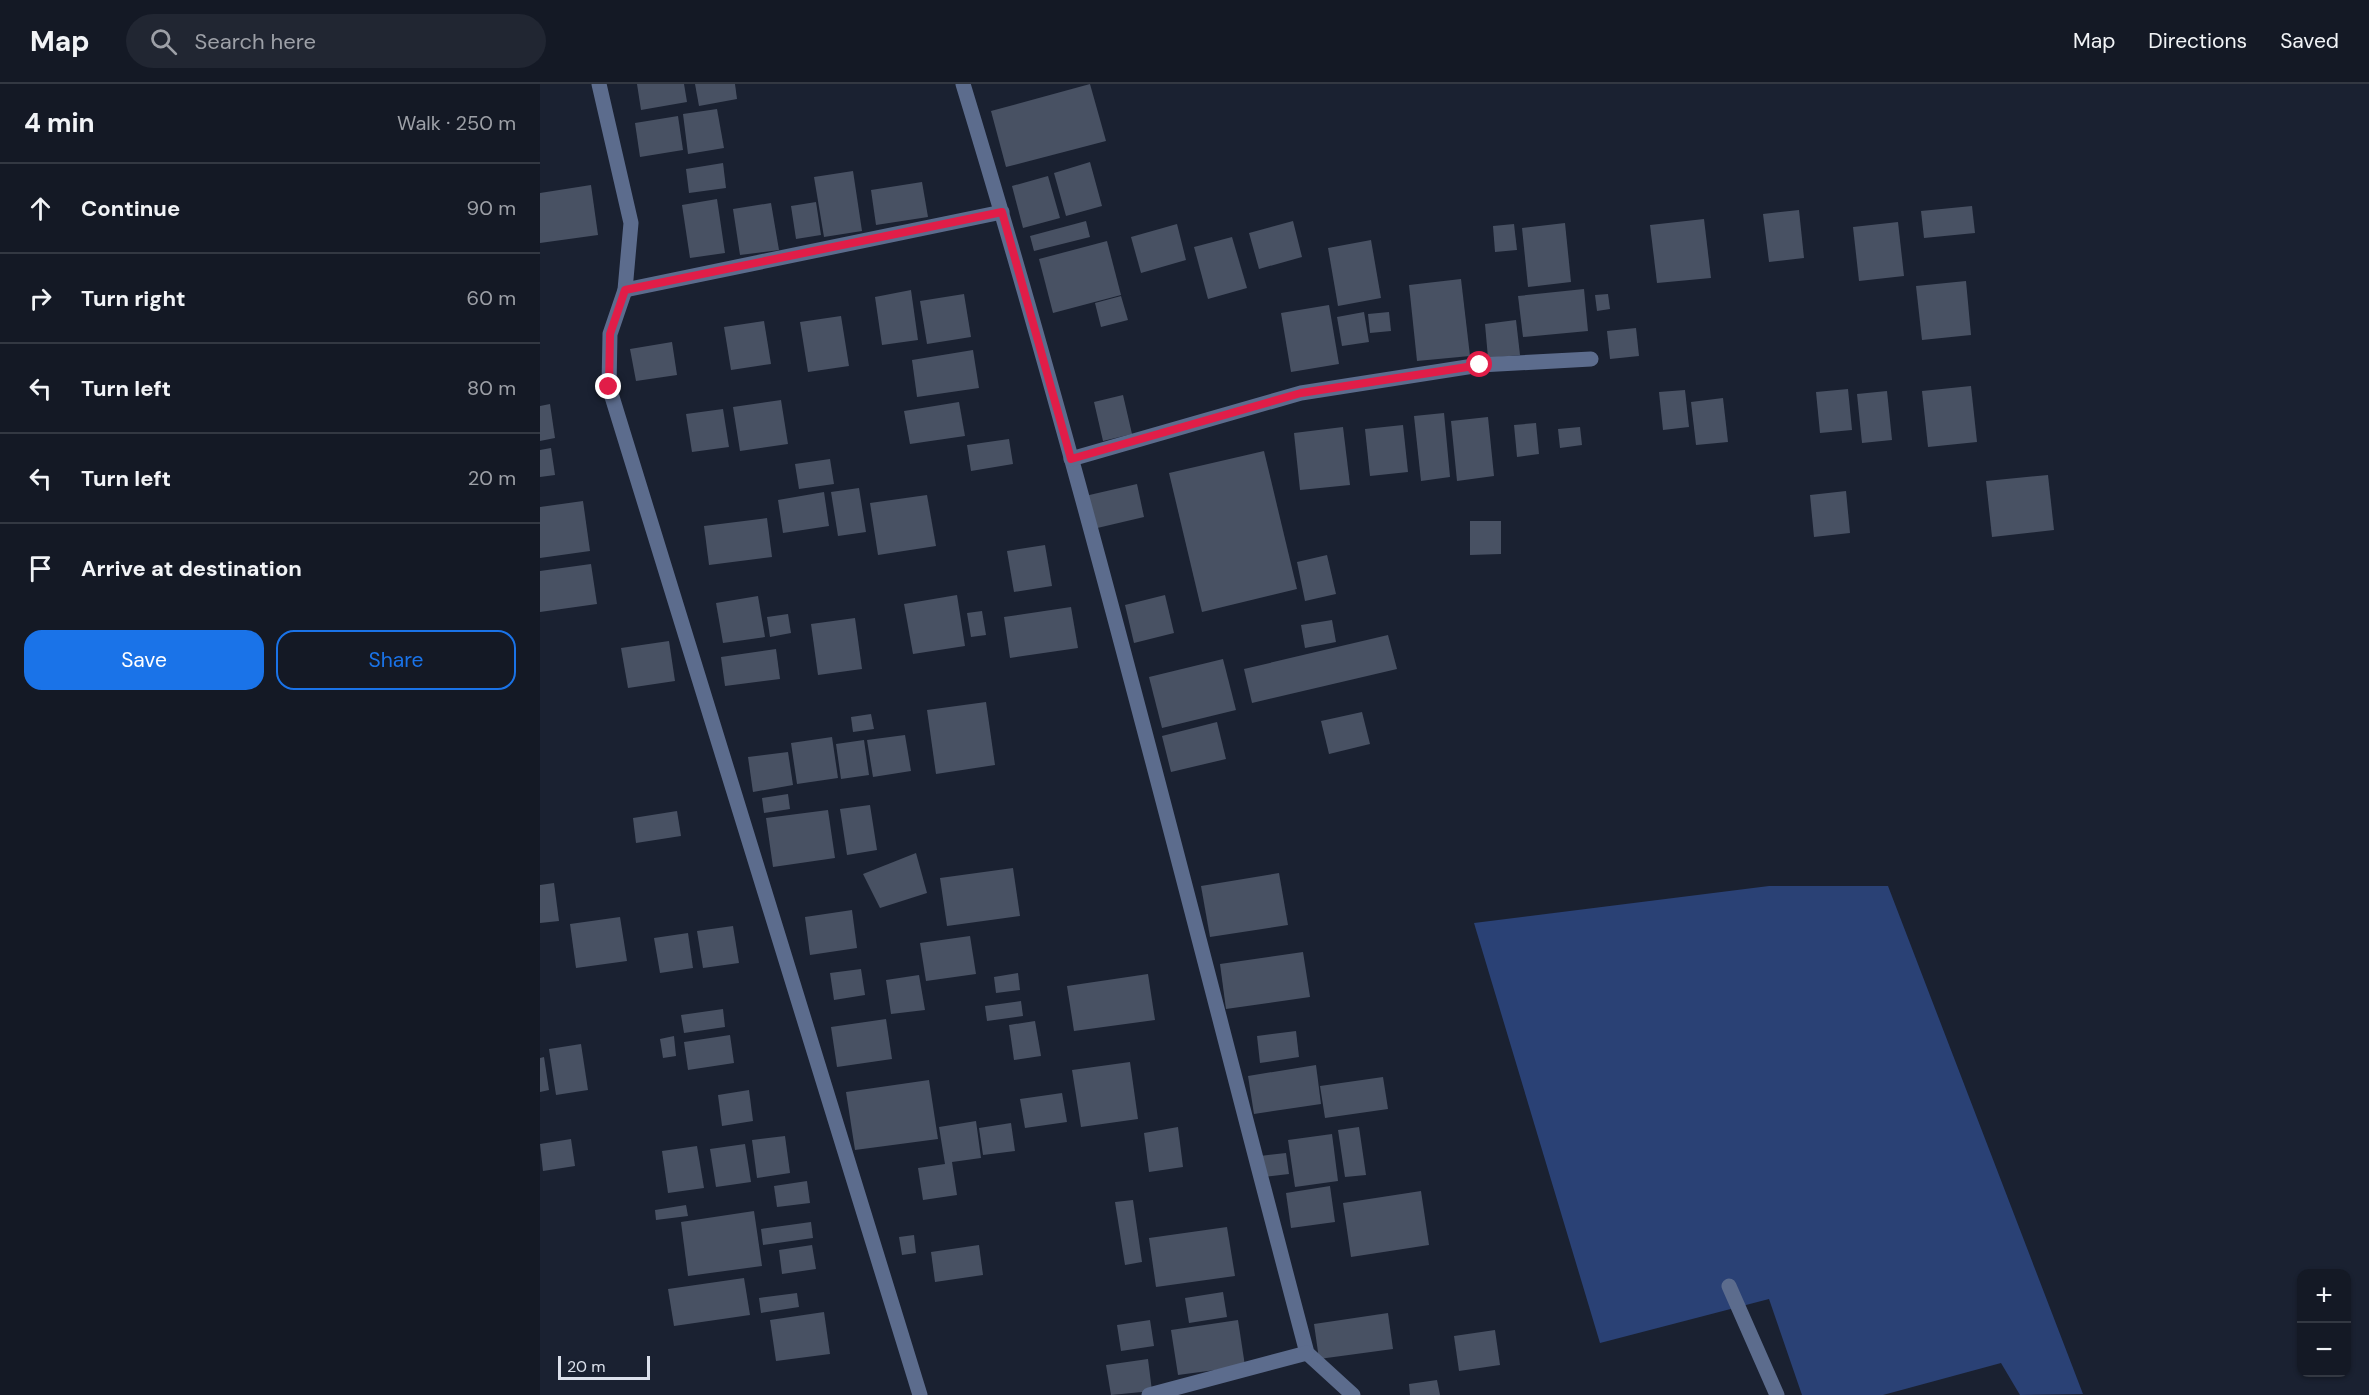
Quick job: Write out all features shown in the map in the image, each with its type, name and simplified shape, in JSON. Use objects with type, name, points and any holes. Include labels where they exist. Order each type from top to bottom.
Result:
[{"type":"street","points":[[599,84],[631,223],[625,290],[610,334],[609,387],[920,1395]]},
{"type":"street","points":[[963,84],[1002,212],[1071,459],[1307,1353],[1353,1395]]},
{"type":"street","points":[[625,290],[1002,212]]},
{"type":"street","points":[[1071,459],[1301,393],[1480,365],[1591,359]]},
{"type":"street","points":[[1729,1286],[1777,1395]]},
{"type":"street","points":[[1149,1395],[1307,1353]]},
{"type":"shaded area","points":[[1769,886],[1888,886],[2083,1394],[2020,1395],[2001,1363],[1883,1395],[1802,1395],[1769,1299],[1600,1343],[1474,923]]},
{"type":"building","points":[[637,84],[684,84],[687,102],[641,110]]},
{"type":"building","points":[[695,84],[735,84],[737,99],[699,106]]},
{"type":"building","points":[[1090,84],[1106,141],[1006,167],[991,111]]},
{"type":"building","points":[[717,109],[724,148],[688,154],[683,114]]},
{"type":"building","points":[[678,116],[683,150],[640,157],[635,123]]},
{"type":"building","points":[[1090,162],[1102,206],[1066,216],[1054,173]]},
{"type":"building","points":[[723,163],[726,188],[689,193],[686,169]]},
{"type":"building","points":[[853,171],[862,231],[824,237],[814,177]]},
{"type":"building","points":[[1048,176],[1060,218],[1023,228],[1012,186]]},
{"type":"building","points":[[922,182],[928,217],[876,225],[871,190]]},
{"type":"building","points":[[591,185],[598,235],[540,243],[540,193]]},
{"type":"building","points":[[717,199],[725,253],[690,258],[682,205]]},
{"type":"building","points":[[816,202],[821,235],[796,239],[791,206]]},
{"type":"building","points":[[771,203],[779,250],[740,255],[733,209]]},
{"type":"building","points":[[1972,206],[1975,233],[1924,238],[1921,211]]},
{"type":"building","points":[[1799,210],[1804,258],[1769,262],[1763,214]]},
{"type":"building","points":[[1704,219],[1711,278],[1657,283],[1650,225]]},
{"type":"building","points":[[1086,221],[1090,237],[1034,251],[1030,236]]},
{"type":"building","points":[[1293,221],[1302,257],[1259,269],[1249,233]]},
{"type":"building","points":[[1898,222],[1904,276],[1859,281],[1853,227]]},
{"type":"building","points":[[1565,223],[1571,282],[1528,287],[1522,228]]},
{"type":"building","points":[[1177,224],[1186,260],[1141,273],[1131,237]]},
{"type":"building","points":[[1514,224],[1517,250],[1495,252],[1493,226]]},
{"type":"building","points":[[1232,237],[1247,288],[1208,299],[1194,247]]},
{"type":"building","points":[[1371,240],[1381,298],[1338,306],[1328,248]]},
{"type":"building","points":[[1107,241],[1121,295],[1053,313],[1039,259]]},
{"type":"building","points":[[1461,279],[1470,356],[1417,361],[1409,285]]},
{"type":"building","points":[[1966,281],[1971,335],[1922,340],[1916,286]]},
{"type":"building","points":[[1584,289],[1588,331],[1523,337],[1518,296]]},
{"type":"building","points":[[911,290],[918,340],[882,345],[875,297]]},
{"type":"building","points":[[964,294],[971,337],[927,344],[920,301]]},
{"type":"building","points":[[1608,294],[1610,309],[1597,311],[1595,295]]},
{"type":"building","points":[[1121,296],[1128,320],[1101,327],[1095,303]]},
{"type":"building","points":[[1329,305],[1339,364],[1291,372],[1281,313]]},
{"type":"building","points":[[1364,312],[1369,342],[1342,346],[1337,317]]},
{"type":"building","points":[[1389,312],[1391,331],[1370,333],[1368,314]]},
{"type":"building","points":[[841,316],[849,366],[808,372],[800,322]]},
{"type":"building","points":[[1516,320],[1520,355],[1488,358],[1485,324]]},
{"type":"building","points":[[764,321],[771,364],[731,370],[724,327]]},
{"type":"building","points":[[1636,328],[1639,356],[1610,359],[1607,331]]},
{"type":"building","points":[[672,342],[677,375],[636,381],[630,349]]},
{"type":"building","points":[[973,350],[979,388],[917,397],[912,360]]},
{"type":"building","points":[[1971,386],[1977,442],[1928,447],[1922,391]]},
{"type":"building","points":[[1848,389],[1852,430],[1820,433],[1816,392]]},
{"type":"building","points":[[1685,390],[1689,427],[1663,430],[1659,392]]},
{"type":"building","points":[[1887,391],[1892,440],[1862,443],[1857,394]]},
{"type":"building","points":[[1123,395],[1132,434],[1103,441],[1094,402]]},
{"type":"building","points":[[1723,398],[1728,442],[1696,445],[1691,402]]},
{"type":"building","points":[[781,400],[788,444],[740,451],[733,407]]},
{"type":"building","points":[[959,402],[965,436],[910,444],[904,411]]},
{"type":"building","points":[[550,404],[555,438],[540,441],[540,406]]},
{"type":"building","points":[[723,409],[729,447],[692,452],[686,414]]},
{"type":"building","points":[[1444,413],[1450,477],[1421,481],[1414,416]]},
{"type":"building","points":[[1488,417],[1494,476],[1457,481],[1451,421]]},
{"type":"building","points":[[1536,423],[1539,454],[1517,457],[1514,425]]},
{"type":"building","points":[[1403,425],[1408,472],[1370,476],[1365,429]]},
{"type":"building","points":[[1343,427],[1350,485],[1300,490],[1294,433]]},
{"type":"building","points":[[1580,427],[1582,445],[1560,448],[1558,429]]},
{"type":"building","points":[[1009,439],[1013,464],[971,471],[967,445]]},
{"type":"building","points":[[551,448],[555,475],[540,477],[540,450]]},
{"type":"building","points":[[1264,451],[1297,589],[1202,612],[1169,473]]},
{"type":"building","points":[[830,459],[834,484],[799,489],[795,464]]},
{"type":"building","points":[[2048,475],[2054,530],[1992,537],[1986,481]]},
{"type":"building","points":[[1137,484],[1144,517],[1093,529],[1085,496]]},
{"type":"building","points":[[859,488],[866,532],[838,536],[831,492]]},
{"type":"building","points":[[1846,491],[1850,533],[1814,537],[1810,495]]},
{"type":"building","points":[[824,492],[829,526],[783,533],[778,500]]},
{"type":"building","points":[[927,495],[936,546],[878,555],[870,503]]},
{"type":"building","points":[[583,501],[590,551],[540,558],[540,507]]},
{"type":"building","points":[[767,518],[772,557],[709,565],[704,526]]},
{"type":"building","points":[[1470,521],[1501,521],[1501,554],[1470,555]]},
{"type":"building","points":[[1045,545],[1052,586],[1014,592],[1007,551]]},
{"type":"building","points":[[1327,555],[1336,594],[1305,601],[1297,562]]},
{"type":"building","points":[[591,564],[597,604],[540,612],[540,571]]},
{"type":"building","points":[[957,595],[965,646],[913,654],[904,604]]},
{"type":"building","points":[[1165,595],[1174,633],[1134,643],[1125,605]]},
{"type":"building","points":[[758,596],[765,637],[723,643],[716,603]]},
{"type":"building","points":[[1071,607],[1078,648],[1010,658],[1004,617]]},
{"type":"building","points":[[982,611],[986,635],[971,637],[967,613]]},
{"type":"building","points":[[788,614],[791,633],[770,637],[767,617]]},
{"type":"building","points":[[855,618],[862,669],[818,675],[811,624]]},
{"type":"building","points":[[1332,620],[1336,642],[1305,648],[1301,625]]},
{"type":"building","points":[[1388,635],[1397,669],[1252,703],[1244,669]]},
{"type":"building","points":[[669,641],[675,681],[628,688],[621,648]]},
{"type":"building","points":[[776,649],[780,679],[725,686],[721,657]]},
{"type":"building","points":[[1223,659],[1236,710],[1162,728],[1149,677]]},
{"type":"building","points":[[986,702],[995,765],[936,774],[927,710]]},
{"type":"building","points":[[1362,712],[1370,744],[1329,754],[1321,721]]},
{"type":"building","points":[[871,714],[874,729],[853,732],[851,717]]},
{"type":"building","points":[[1217,722],[1226,759],[1171,772],[1162,736]]},
{"type":"building","points":[[905,735],[911,771],[873,777],[867,740]]},
{"type":"building","points":[[832,737],[838,778],[797,784],[791,743]]},
{"type":"building","points":[[864,740],[869,775],[841,779],[836,744]]},
{"type":"building","points":[[788,752],[793,785],[753,792],[748,757]]},
{"type":"building","points":[[788,794],[790,809],[764,813],[762,798]]},
{"type":"building","points":[[870,805],[877,850],[847,855],[840,809]]},
{"type":"building","points":[[828,810],[835,858],[773,867],[766,818]]},
{"type":"building","points":[[677,811],[681,836],[636,843],[633,818]]},
{"type":"building","points":[[916,853],[927,893],[880,908],[863,874]]},
{"type":"building","points":[[1013,868],[1020,916],[947,926],[940,878]]},
{"type":"building","points":[[1279,873],[1288,925],[1210,937],[1201,886]]},
{"type":"building","points":[[554,883],[559,921],[540,923],[540,885]]},
{"type":"building","points":[[852,910],[857,948],[810,955],[805,917]]},
{"type":"building","points":[[620,917],[627,961],[576,968],[570,924]]},
{"type":"building","points":[[733,926],[739,963],[703,968],[697,931]]},
{"type":"building","points":[[688,933],[693,968],[660,973],[654,938]]},
{"type":"building","points":[[970,936],[976,974],[926,981],[920,943]]},
{"type":"building","points":[[1303,952],[1310,997],[1226,1009],[1220,964]]},
{"type":"building","points":[[861,969],[865,995],[834,1000],[830,973]]},
{"type":"building","points":[[1018,973],[1020,990],[996,993],[994,977]]},
{"type":"building","points":[[1148,974],[1155,1020],[1074,1031],[1067,986]]},
{"type":"building","points":[[919,975],[925,1010],[891,1014],[886,980]]},
{"type":"building","points":[[1021,1001],[1023,1016],[987,1021],[985,1006]]},
{"type":"building","points":[[723,1009],[725,1027],[684,1033],[681,1015]]},
{"type":"building","points":[[886,1019],[892,1059],[837,1067],[831,1027]]},
{"type":"building","points":[[1035,1021],[1041,1056],[1014,1060],[1009,1025]]},
{"type":"building","points":[[1296,1031],[1299,1057],[1260,1063],[1257,1036]]},
{"type":"building","points":[[730,1035],[734,1063],[688,1070],[684,1042]]},
{"type":"building","points":[[674,1036],[676,1056],[663,1058],[660,1039]]},
{"type":"building","points":[[581,1044],[588,1090],[556,1095],[549,1049]]},
{"type":"building","points":[[544,1057],[549,1090],[540,1092],[540,1058]]},
{"type":"building","points":[[1130,1062],[1138,1119],[1081,1127],[1072,1070]]},
{"type":"building","points":[[1316,1065],[1321,1104],[1254,1114],[1248,1076]]},
{"type":"building","points":[[1383,1077],[1388,1109],[1325,1118],[1320,1086]]},
{"type":"building","points":[[929,1080],[938,1139],[855,1150],[846,1092]]},
{"type":"building","points":[[749,1090],[753,1121],[722,1126],[718,1095]]},
{"type":"building","points":[[1062,1093],[1067,1122],[1025,1128],[1020,1099]]},
{"type":"building","points":[[976,1121],[981,1158],[952,1162],[957,1195],[923,1200],[918,1168],[945,1164],[939,1127]]},
{"type":"building","points":[[1011,1123],[1015,1151],[983,1155],[979,1128]]},
{"type":"building","points":[[1178,1127],[1183,1167],[1149,1172],[1144,1133]]},
{"type":"building","points":[[1359,1127],[1366,1175],[1345,1177],[1338,1130]]},
{"type":"building","points":[[1332,1134],[1338,1181],[1295,1187],[1288,1140]]},
{"type":"building","points":[[785,1136],[790,1173],[757,1178],[752,1140]]},
{"type":"building","points":[[571,1139],[575,1166],[543,1171],[540,1144]]},
{"type":"building","points":[[745,1144],[751,1182],[716,1187],[710,1149]]},
{"type":"building","points":[[697,1146],[704,1188],[668,1193],[662,1151]]},
{"type":"building","points":[[1286,1153],[1289,1174],[1263,1177],[1260,1156]]},
{"type":"building","points":[[807,1181],[810,1203],[777,1207],[774,1186]]},
{"type":"building","points":[[1330,1186],[1335,1222],[1291,1228],[1286,1193]]},
{"type":"building","points":[[1421,1191],[1429,1245],[1351,1257],[1343,1203]]},
{"type":"building","points":[[1133,1200],[1142,1262],[1125,1265],[1115,1202]]},
{"type":"building","points":[[686,1205],[688,1216],[656,1220],[655,1210]]},
{"type":"building","points":[[754,1211],[762,1266],[688,1276],[681,1222]]},
{"type":"building","points":[[811,1222],[813,1238],[763,1245],[761,1229]]},
{"type":"building","points":[[1227,1227],[1235,1276],[1156,1287],[1149,1238]]},
{"type":"building","points":[[914,1235],[916,1253],[902,1255],[899,1237]]},
{"type":"building","points":[[812,1245],[816,1269],[782,1274],[779,1250]]},
{"type":"building","points":[[979,1245],[983,1275],[935,1282],[931,1252]]},
{"type":"building","points":[[744,1278],[750,1315],[674,1326],[668,1289]]},
{"type":"building","points":[[1223,1292],[1227,1317],[1189,1323],[1185,1298]]},
{"type":"building","points":[[797,1293],[799,1307],[761,1313],[759,1298]]},
{"type":"building","points":[[824,1312],[830,1354],[776,1361],[770,1320]]},
{"type":"building","points":[[1388,1313],[1393,1349],[1319,1359],[1314,1324]]},
{"type":"building","points":[[1150,1320],[1154,1346],[1121,1351],[1117,1325]]},
{"type":"building","points":[[1238,1320],[1245,1366],[1178,1375],[1171,1330]]},
{"type":"building","points":[[1495,1330],[1500,1365],[1459,1371],[1454,1336]]},
{"type":"building","points":[[1148,1359],[1152,1391],[1111,1395],[1106,1365]]},
{"type":"building","points":[[1437,1380],[1440,1395],[1410,1395],[1409,1384]]},
{"type":"route","points":[[609,387],[610,334],[625,290],[1002,212],[1071,459],[1301,393],[1480,365]]}]
